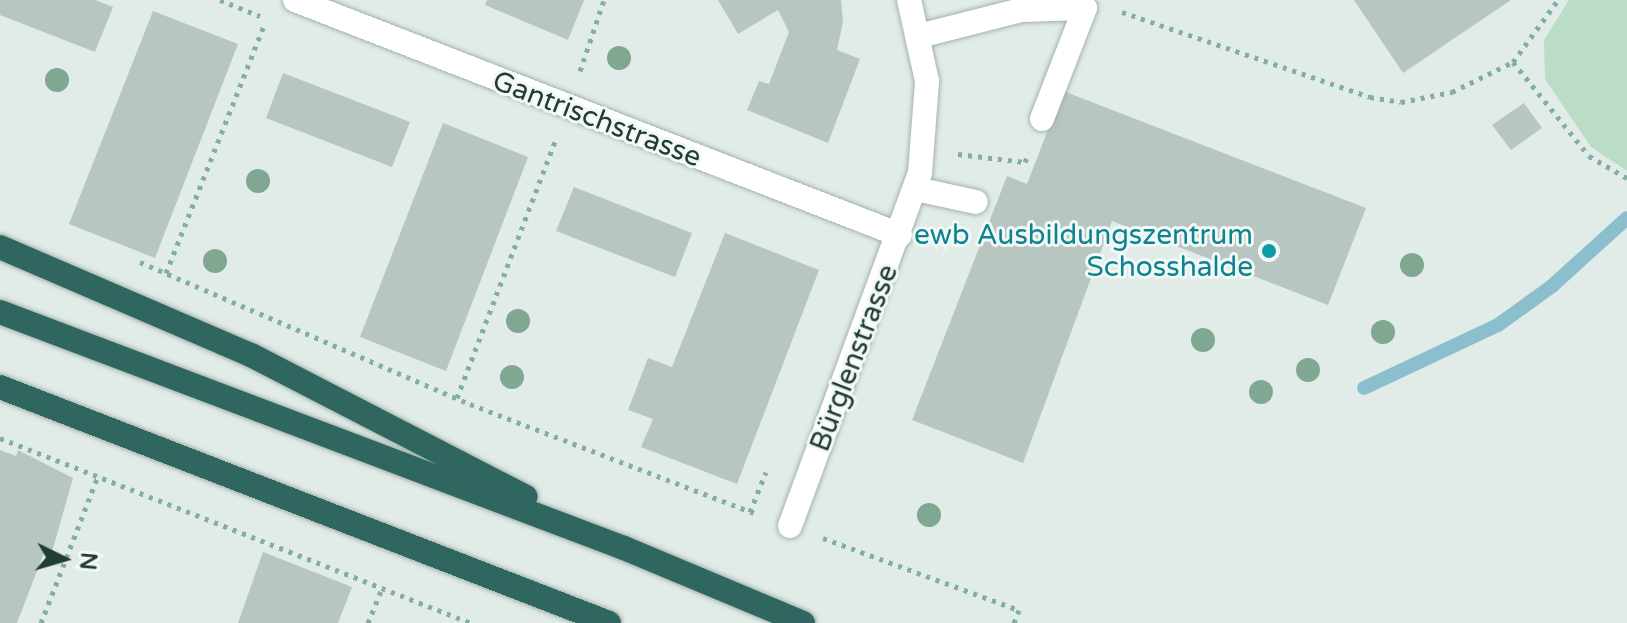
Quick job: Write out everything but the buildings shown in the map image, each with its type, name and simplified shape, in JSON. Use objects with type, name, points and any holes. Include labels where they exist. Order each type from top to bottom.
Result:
[{"type":"highway","points":[[0,247],[251,355],[624,548]]},
{"type":"highway","points":[[0,312],[624,548],[803,623]]},
{"type":"highway","points":[[0,387],[609,623]]},
{"type":"street","name":"Gantrischstrasse","points":[[295,0],[900,235]]},
{"type":"street","name":"Bürglenstrasse","points":[[790,526],[916,189],[927,119],[919,36],[909,0]]},
{"type":"street","points":[[919,36],[1021,10],[1085,8],[1042,119]]},
{"type":"street","points":[[916,189],[976,202]]},
{"type":"path","points":[[457,398],[568,108],[604,0]]},
{"type":"path","points":[[1085,8],[1160,22],[1387,101],[1410,102],[1452,92],[1513,62],[1558,0]]},
{"type":"path","points":[[166,273],[267,18]]},
{"type":"path","points":[[1513,62],[1582,149],[1627,178]]},
{"type":"path","points":[[124,256],[457,398],[750,512],[1019,610],[1014,623]]},
{"type":"path","points":[[0,438],[471,623]]},
{"type":"path","points":[[750,512],[767,468]]},
{"type":"path","points":[[41,623],[98,476]]},
{"type":"path","points":[[368,623],[382,588]]},
{"type":"green space","points":[[1569,0],[1627,0],[1627,171],[1591,147],[1545,79],[1544,40]]},
{"type":"waterway","points":[[1364,388],[1498,325],[1552,286],[1627,218]]},
{"type":"place","name":"ewb Ausbildungszentrum Schosshalde","points":[[1269,251]]}]
